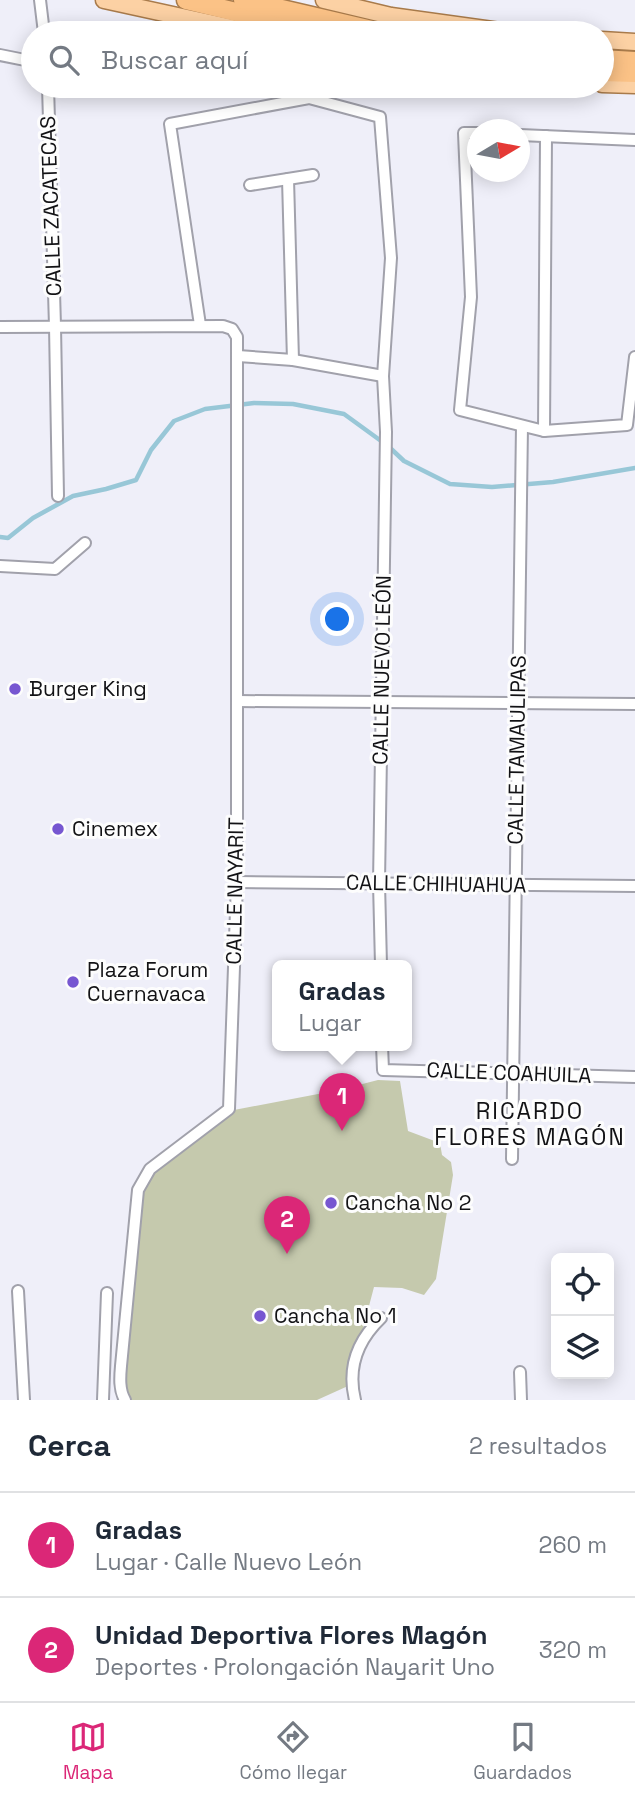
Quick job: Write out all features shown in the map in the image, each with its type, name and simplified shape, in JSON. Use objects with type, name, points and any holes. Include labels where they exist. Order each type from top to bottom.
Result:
[{"type":"highway","points":[[186,0],[274,21]]},
{"type":"highway","points":[[243,0],[333,21]]},
{"type":"highway","points":[[614,60],[635,61]]},
{"type":"highway","points":[[614,72],[635,73]]},
{"type":"main road","points":[[104,0],[198,21]]},
{"type":"main road","points":[[324,0],[391,16],[427,21]]},
{"type":"main road","points":[[614,41],[635,42]]},
{"type":"main road","points":[[614,84],[635,85]]},
{"type":"street","points":[[40,0],[43,21]]},
{"type":"street","points":[[0,55],[21,59]]},
{"type":"street","name":"CALLE ZACATECAS","points":[[48,98],[58,496]]},
{"type":"street","name":"CALLE NUEVO LEÓN","points":[[201,325],[170,124],[309,98],[380,117],[391,258],[383,376],[386,432],[379,883],[381,960]]},
{"type":"street","points":[[467,132],[464,132],[471,297],[460,410],[544,431],[626,425],[635,358]]},
{"type":"street","points":[[530,135],[635,140]]},
{"type":"street","points":[[544,431],[546,136]]},
{"type":"street","points":[[250,185],[313,175]]},
{"type":"street","points":[[288,179],[293,360]]},
{"type":"street","points":[[0,327],[201,325]]},
{"type":"street","name":"CALLE NAYARIT","points":[[125,1400],[120,1383],[121,1366],[138,1189],[150,1169],[229,1109],[237,882],[238,356],[237,337],[232,329],[201,325]]},
{"type":"street","points":[[238,356],[293,360],[383,376]]},
{"type":"street","name":"CALLE TAMAULIPAS","points":[[512,1159],[522,426]]},
{"type":"street","points":[[0,566],[55,569],[85,543]]},
{"type":"street","points":[[238,701],[635,704]]},
{"type":"street","name":"CALLE CHIHUAHUA","points":[[237,882],[635,886]]},
{"type":"street","name":"CALLE COAHUILA","points":[[382,1051],[383,1070],[635,1077]]},
{"type":"street","points":[[18,1291],[24,1400]]},
{"type":"street","points":[[103,1400],[107,1293]]},
{"type":"street","points":[[351,1399],[354,1364],[359,1346],[381,1318]]},
{"type":"street","points":[[520,1372],[521,1400]]},
{"type":"green space","points":[[378,1080],[400,1081],[408,1131],[440,1143],[442,1155],[451,1162],[453,1175],[436,1279],[424,1295],[402,1288],[374,1287],[348,1386],[317,1400],[131,1400],[127,1394],[122,1367],[142,1189],[151,1173],[234,1110]]},
{"type":"waterway","points":[[0,537],[8,538],[33,518],[73,496],[136,480],[151,450],[174,421],[205,409],[254,403],[293,404],[344,414],[404,461],[450,484],[492,487],[553,482],[635,468]]},
{"type":"place","name":"Burger King","points":[[15,689]]},
{"type":"place","name":"Cinemex","points":[[58,829]]},
{"type":"place","name":"Plaza Forum Cuernavaca","points":[[73,982]]},
{"type":"place","name":"Gradas","points":[[342,1131]]},
{"type":"place","name":"Cancha No 2","points":[[331,1203]]},
{"type":"place","name":"Unidad Deportiva Flores Magón","points":[[287,1254]]},
{"type":"place","name":"Cancha No 1","points":[[260,1316]]},
{"type":"district","name":"RICARDO FLORES MAGÓN","points":[[530,1124]]}]
